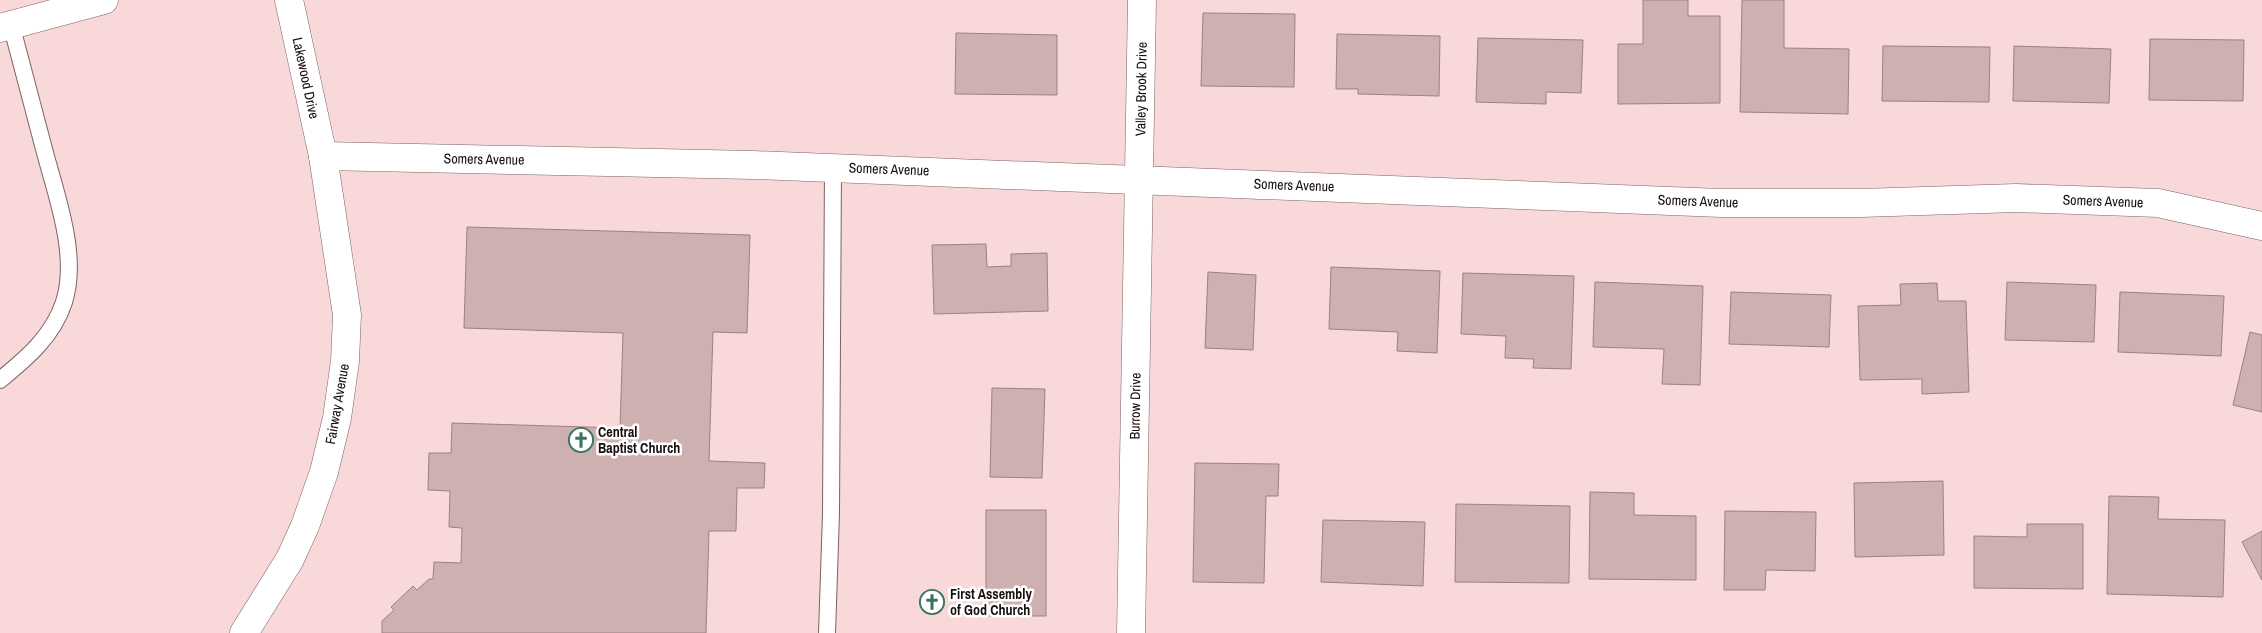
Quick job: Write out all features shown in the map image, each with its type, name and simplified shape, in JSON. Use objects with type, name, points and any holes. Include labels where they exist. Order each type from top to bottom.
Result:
[{"type":"street","points":[[5,26],[104,0]]},
{"type":"street","name":"Lakewood Drive","points":[[289,0],[323,156]]},
{"type":"street","name":"Valley Brook Drive","points":[[1139,178],[1142,0]]},
{"type":"street","name":"Somers Avenue","points":[[323,156],[833,168],[1139,178],[1720,203],[1861,203],[2016,198],[2158,203],[2262,226]]},
{"type":"street","name":"Fairway Avenue","points":[[244,633],[290,559],[305,526],[324,472],[338,418],[345,361],[346,315],[323,156]]},
{"type":"street","name":"Burrow Drive","points":[[1131,633],[1139,178]]},
{"type":"lane","points":[[0,380],[28,358],[51,331],[64,302],[69,279],[66,235],[5,26]]},
{"type":"lane","points":[[827,633],[831,514],[833,168]]},
{"type":"building","points":[[1643,0],[1688,0],[1688,16],[1720,16],[1720,103],[1618,104],[1618,44],[1643,44]]},
{"type":"building","points":[[1742,0],[1784,0],[1784,48],[1849,49],[1848,114],[1740,112]]},
{"type":"building","points":[[1203,13],[1295,14],[1294,87],[1201,86]]},
{"type":"building","points":[[956,33],[1057,35],[1057,95],[955,94]]},
{"type":"building","points":[[1337,34],[1440,36],[1439,96],[1358,94],[1358,89],[1336,89]]},
{"type":"building","points":[[1478,38],[1583,40],[1581,93],[1546,92],[1546,104],[1476,102]]},
{"type":"building","points":[[2150,39],[2244,40],[2243,101],[2149,100]]},
{"type":"building","points":[[1883,46],[1990,47],[1989,102],[1882,101]]},
{"type":"building","points":[[2014,46],[2111,49],[2109,103],[2013,101]]},
{"type":"building","name":"Central Baptist Church","points":[[467,227],[750,235],[747,333],[713,332],[709,461],[765,463],[764,488],[737,488],[736,531],[709,531],[706,633],[382,633],[382,621],[394,610],[391,607],[413,586],[417,590],[429,579],[433,579],[434,562],[461,563],[462,528],[449,527],[450,491],[428,490],[429,453],[451,453],[452,423],[620,428],[623,333],[464,328]]},
{"type":"building","points":[[986,244],[987,267],[1011,266],[1011,254],[1047,253],[1048,311],[934,314],[932,245]]},
{"type":"building","points":[[1331,267],[1440,271],[1437,353],[1397,351],[1398,332],[1329,329]]},
{"type":"building","points":[[1208,272],[1256,275],[1253,350],[1205,348]]},
{"type":"building","points":[[1463,273],[1574,276],[1571,369],[1533,368],[1534,359],[1505,358],[1506,336],[1461,334]]},
{"type":"building","points":[[1595,282],[1703,286],[1700,385],[1662,384],[1664,349],[1593,347]]},
{"type":"building","points":[[2007,282],[2096,285],[2094,342],[2005,340]]},
{"type":"building","points":[[1937,283],[1938,301],[1966,301],[1969,392],[1922,394],[1922,379],[1860,380],[1858,306],[1901,305],[1900,284]]},
{"type":"building","points":[[1731,292],[1831,295],[1829,347],[1729,344]]},
{"type":"building","points":[[2120,292],[2224,296],[2221,356],[2118,352]]},
{"type":"building","points":[[2250,332],[2262,335],[2262,412],[2233,405]]},
{"type":"building","points":[[992,388],[1045,389],[1042,478],[990,477]]},
{"type":"building","points":[[1195,463],[1279,464],[1278,496],[1266,496],[1264,583],[1193,582]]},
{"type":"building","points":[[1943,481],[1944,555],[1855,557],[1854,483]]},
{"type":"building","points":[[1590,492],[1634,493],[1634,515],[1696,516],[1696,580],[1589,579]]},
{"type":"building","points":[[2109,496],[2159,497],[2158,519],[2225,520],[2223,597],[2107,594]]},
{"type":"building","points":[[1456,504],[1570,506],[1569,583],[1455,582]]},
{"type":"building","points":[[986,510],[1046,510],[1046,616],[986,616]]},
{"type":"building","points":[[1725,511],[1816,512],[1815,571],[1766,570],[1765,590],[1724,590]]},
{"type":"building","points":[[1323,520],[1425,522],[1423,586],[1321,582]]},
{"type":"building","points":[[2027,524],[2083,524],[2083,589],[1974,588],[1974,536],[2027,537]]},
{"type":"building","points":[[2262,531],[2262,580],[2242,542]]},
{"type":"place","name":"Central Baptist Church","points":[[581,440]]},
{"type":"place","name":"First Assembly of God Church","points":[[932,602]]}]
